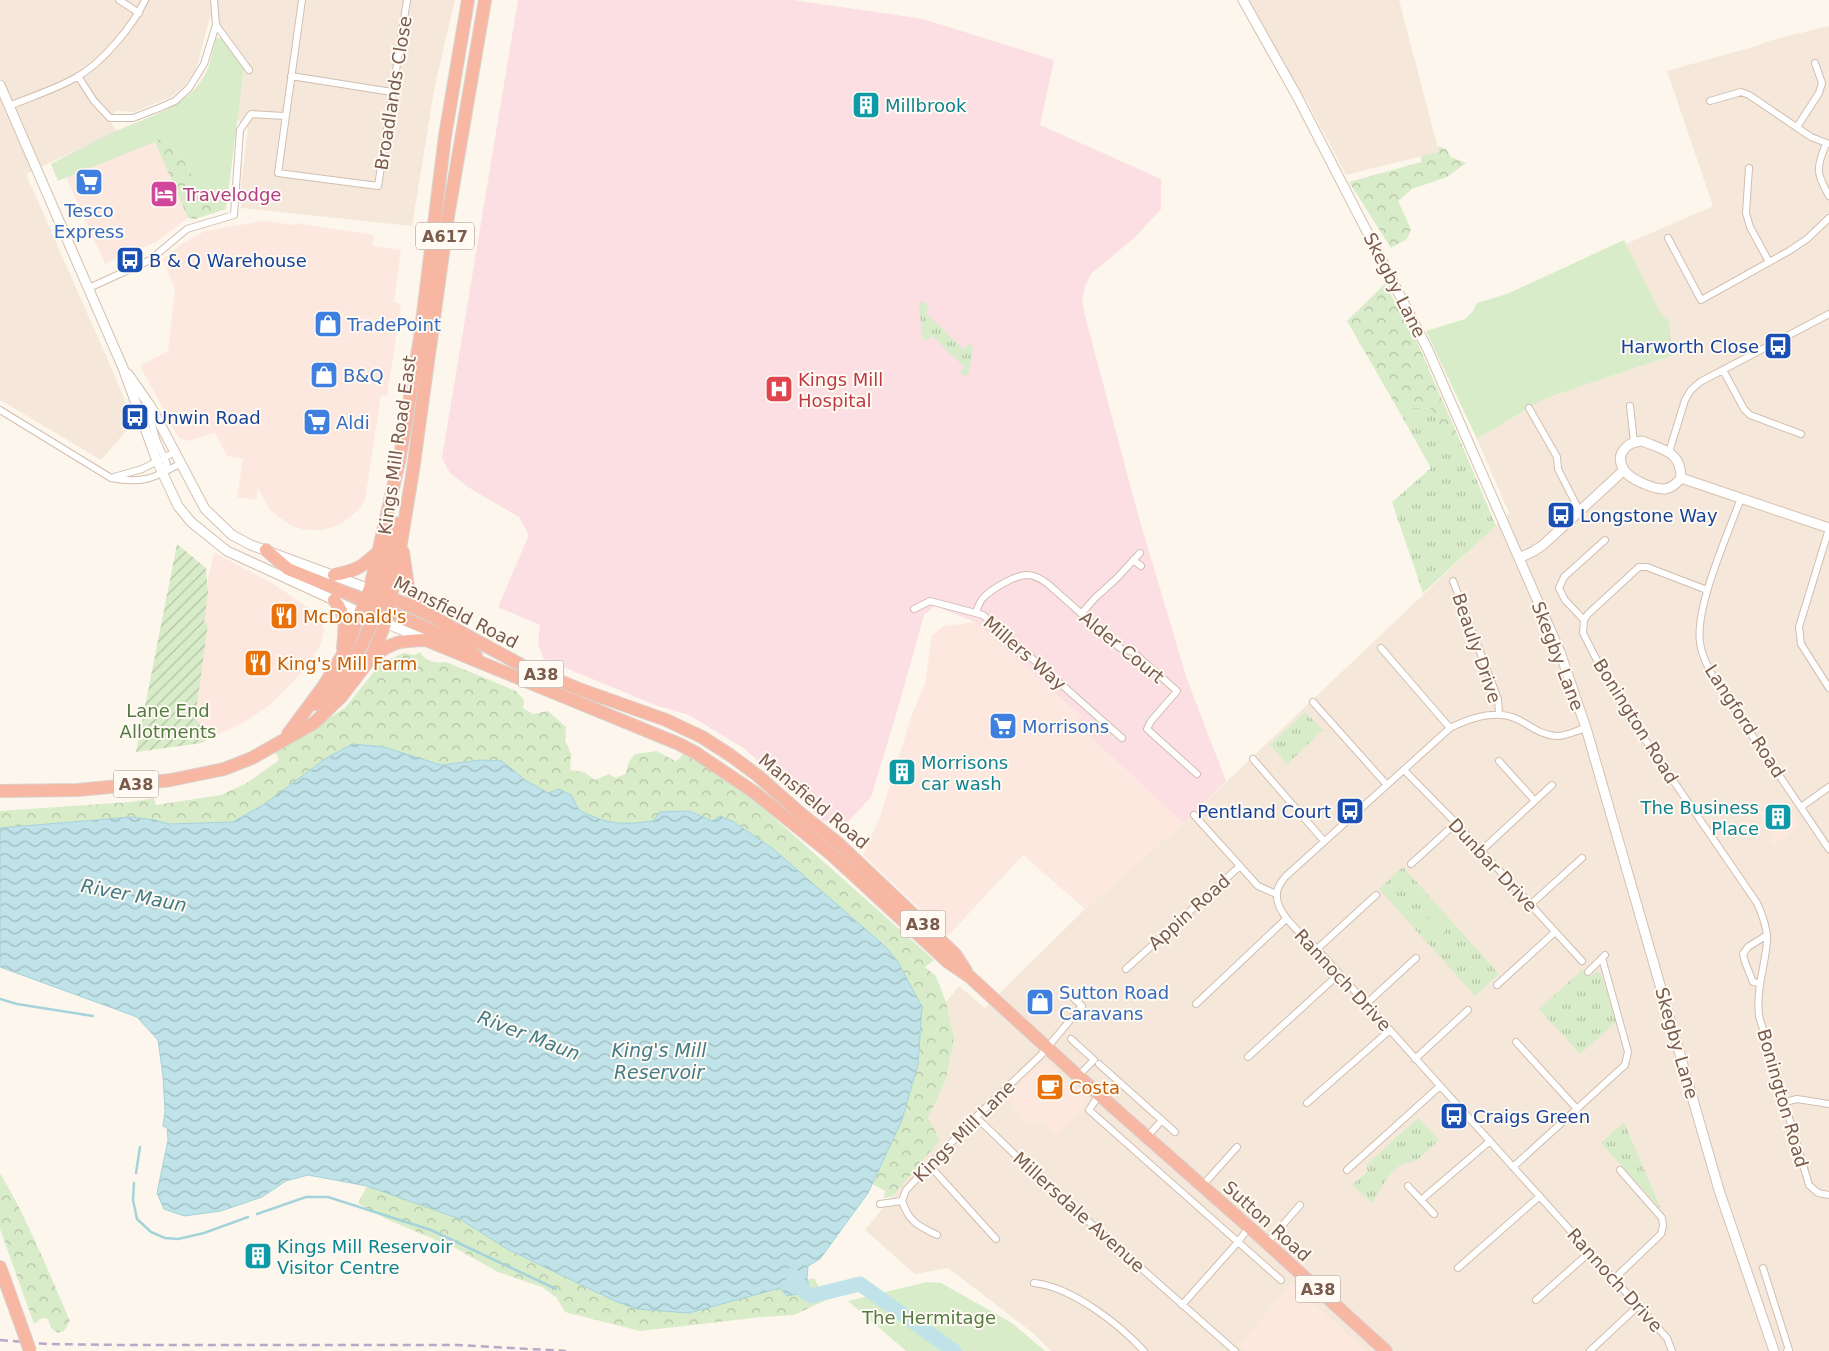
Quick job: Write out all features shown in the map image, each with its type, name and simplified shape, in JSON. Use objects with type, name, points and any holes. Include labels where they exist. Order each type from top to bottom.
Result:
[{"type":"highway","name":"Kings Mill Road East","points":[[377,606],[378,552],[399,462],[420,338],[445,136],[468,0]]},
{"type":"highway","name":"Kings Mill Road East","points":[[377,606],[396,573],[413,470],[448,216],[485,0]]},
{"type":"highway","points":[[305,711],[329,695],[342,679],[362,644],[377,606],[401,493],[413,470]]},
{"type":"highway","points":[[401,537],[408,587],[424,612]]},
{"type":"highway","points":[[266,550],[288,569],[461,644],[488,666]]},
{"type":"highway","points":[[334,575],[355,571],[378,552]]},
{"type":"highway","points":[[334,600],[340,609],[345,625],[342,658]]},
{"type":"highway","name":"Mansfield Road","points":[[377,606],[424,612],[523,666],[666,720],[702,737],[757,775],[873,874]]},
{"type":"highway","name":"A617","points":[[305,711],[324,687],[377,606]]},
{"type":"highway","name":"A617","points":[[371,658],[377,606]]},
{"type":"highway","points":[[371,658],[384,647],[395,642],[426,640]]},
{"type":"highway","name":"Mansfield Road","points":[[426,640],[679,744],[696,753],[776,808],[859,879]]},
{"type":"highway","name":"A38","points":[[3,792],[109,788],[214,772],[252,758],[314,723],[341,697],[371,658]]},
{"type":"highway","name":"A38","points":[[285,738],[305,711]]},
{"type":"highway","name":"Sutton Road","points":[[873,874],[954,954],[970,977]]},
{"type":"highway","name":"Sutton Road","points":[[859,879],[948,962],[970,977],[1099,1095],[1386,1351]]},
{"type":"highway","points":[[0,1268],[30,1351]]},
{"type":"main road","name":"Skegby Lane","points":[[1243,0],[1302,106],[1428,350],[1560,652],[1586,728],[1719,1190],[1774,1351]]},
{"type":"main road","name":"Mansfield Road","points":[[0,85],[123,368],[161,459],[162,474],[178,506],[190,522],[227,550],[334,600],[377,606]]},
{"type":"main road","name":"Mansfield Road","points":[[123,368],[143,394],[193,488],[213,518],[232,535],[266,550],[334,575],[426,640]]},
{"type":"main road","points":[[1642,441],[1669,452],[1677,458],[1681,468],[1681,478],[1675,485],[1666,489],[1651,486],[1631,478],[1624,470],[1621,460],[1623,450],[1634,442],[1642,441]]},
{"type":"main road","points":[[1519,558],[1534,552],[1543,545],[1624,470]]},
{"type":"main road","points":[[1681,478],[1829,529]]},
{"type":"street","points":[[119,0],[139,13]]},
{"type":"street","points":[[9,106],[78,76],[99,59],[123,35],[139,13],[145,0]]},
{"type":"street","points":[[78,76],[94,101],[110,118],[133,118],[175,101],[189,88],[204,64],[216,25],[214,0]]},
{"type":"street","points":[[89,288],[150,260],[187,229],[234,215],[240,130],[251,114],[286,116],[302,0]]},
{"type":"street","name":"Broadlands Close","points":[[286,116],[278,173],[378,186],[407,0]]},
{"type":"street","points":[[216,25],[249,70]]},
{"type":"street","points":[[1797,127],[1821,88],[1822,83],[1815,64]]},
{"type":"street","points":[[291,76],[392,92]]},
{"type":"street","points":[[1710,101],[1741,92],[1749,95],[1811,137],[1828,144],[1818,162],[1820,180],[1829,196]]},
{"type":"street","points":[[1748,168],[1746,213],[1750,227],[1769,262]]},
{"type":"street","points":[[1668,238],[1701,300],[1807,239],[1829,218]]},
{"type":"street","points":[[1669,452],[1684,400],[1700,382],[1829,314]]},
{"type":"street","points":[[1723,370],[1744,409],[1750,415],[1801,434]]},
{"type":"street","points":[[143,394],[161,459]]},
{"type":"street","points":[[1630,406],[1634,442]]},
{"type":"street","points":[[1529,408],[1557,457],[1558,469],[1580,510]]},
{"type":"street","points":[[0,410],[111,478],[129,481],[144,480],[162,474],[181,463]]},
{"type":"street","points":[[111,478],[142,469],[175,452]]},
{"type":"street","name":"Langford Road","points":[[1741,498],[1707,590],[1700,630],[1700,642],[1706,664],[1716,682],[1829,849]]},
{"type":"street","points":[[1829,529],[1799,627],[1801,644],[1829,688]]},
{"type":"street","points":[[1605,540],[1564,577],[1559,588],[1565,600],[1584,620],[1588,614],[1639,567],[1647,567],[1707,590]]},
{"type":"street","points":[[1080,614],[1140,553]]},
{"type":"street","points":[[1134,560],[1140,566]]},
{"type":"street","name":"Alder Court","points":[[976,613],[984,596],[1014,578],[1025,575],[1037,576],[1120,648],[1133,652],[1177,692],[1151,721],[1147,729],[1198,774]]},
{"type":"street","name":"Beauly Drive","points":[[1454,581],[1498,699],[1499,714]]},
{"type":"street","name":"Millers Way","points":[[914,609],[930,601],[983,615],[1122,738]]},
{"type":"street","name":"Bonington Road","points":[[1584,620],[1583,633],[1605,676],[1631,719],[1757,903],[1767,935],[1757,1000],[1759,1016],[1809,1185],[1818,1193],[1829,1196]]},
{"type":"street","points":[[1380,648],[1450,728]]},
{"type":"street","points":[[1313,702],[1387,784]]},
{"type":"street","points":[[1276,894],[1285,876],[1450,728],[1469,719],[1499,714],[1516,718],[1540,732],[1557,736],[1586,728]]},
{"type":"street","points":[[1253,759],[1324,841]]},
{"type":"street","points":[[1499,761],[1535,800]]},
{"type":"street","name":"Dunbar Drive","points":[[1404,770],[1456,823],[1582,961]]},
{"type":"street","points":[[1481,851],[1552,785]]},
{"type":"street","points":[[1801,807],[1829,787]]},
{"type":"street","points":[[1194,815],[1240,866]]},
{"type":"street","points":[[1411,864],[1456,823]]},
{"type":"street","points":[[1530,905],[1582,858]]},
{"type":"street","name":"Appin Road","points":[[1126,969],[1240,866],[1258,886],[1276,894]]},
{"type":"street","name":"Rannoch Drive","points":[[1276,894],[1286,919],[1317,949],[1667,1338],[1672,1351]]},
{"type":"street","points":[[1317,949],[1376,895]]},
{"type":"street","points":[[1196,1004],[1286,919]]},
{"type":"street","points":[[1497,985],[1555,932]]},
{"type":"street","points":[[1759,983],[1752,982],[1743,954],[1748,947],[1767,935]]},
{"type":"street","points":[[1513,1167],[1625,1065],[1628,1052],[1604,956],[1588,972]]},
{"type":"street","points":[[1366,1004],[1416,958]]},
{"type":"street","points":[[1248,1057],[1339,974]]},
{"type":"street","name":"Kings Mill Lane","points":[[902,1201],[906,1190],[976,1117],[1047,1048],[1082,1006],[1065,990]]},
{"type":"street","points":[[1415,1059],[1468,1010]]},
{"type":"street","points":[[1307,1103],[1390,1030]]},
{"type":"street","points":[[1071,1039],[1094,1060],[1078,1076]]},
{"type":"street","points":[[1516,1042],[1577,1109]]},
{"type":"street","points":[[1099,1064],[1175,1132]]},
{"type":"street","points":[[1347,1170],[1440,1086]]},
{"type":"street","name":"Sutton Road","points":[[1099,1095],[1089,1110],[1281,1280]]},
{"type":"street","points":[[1785,1102],[1797,1099],[1829,1104]]},
{"type":"street","name":"Millersdale Avenue","points":[[976,1117],[1038,1177],[1235,1351]]},
{"type":"street","points":[[1147,1137],[1162,1120]]},
{"type":"street","points":[[1421,1200],[1490,1141]]},
{"type":"street","points":[[1202,1186],[1237,1147]]},
{"type":"street","points":[[930,1166],[996,1239]]},
{"type":"street","points":[[1614,1279],[1661,1234],[1663,1226],[1662,1218],[1620,1170]]},
{"type":"street","points":[[1408,1186],[1434,1214]]},
{"type":"street","points":[[1458,1268],[1540,1196]]},
{"type":"street","points":[[880,1204],[902,1201],[906,1215],[920,1227],[937,1235]]},
{"type":"street","points":[[1267,1243],[1300,1205]]},
{"type":"street","points":[[1182,1305],[1249,1227]]},
{"type":"street","points":[[1536,1300],[1590,1252]]},
{"type":"street","points":[[1763,1268],[1789,1350],[1787,1351]]},
{"type":"street","points":[[1034,1283],[1049,1284],[1099,1312],[1120,1327],[1144,1351]]},
{"type":"street","points":[[1590,1351],[1638,1306]]},
{"type":"shaded area","points":[[0,0],[455,0],[435,85],[412,226],[241,208],[241,185],[248,128],[237,120],[244,68],[249,63],[218,21],[210,17],[196,70],[184,86],[171,97],[134,112],[116,111],[110,121],[117,131],[26,174],[121,390],[133,423],[101,460],[0,400]]},
{"type":"shaded area","name":"Kings Mill Hospital","points":[[518,0],[793,0],[923,19],[1054,60],[1040,125],[1161,179],[1161,209],[1134,238],[1091,274],[1085,286],[1082,301],[1139,518],[1187,679],[1226,781],[1183,823],[1076,723],[1081,716],[975,622],[935,606],[924,615],[871,797],[846,824],[823,821],[745,749],[689,715],[658,706],[544,659],[538,645],[540,625],[498,607],[529,535],[519,517],[468,487],[450,473],[442,458]]},
{"type":"shaded area","points":[[1249,0],[1399,0],[1439,152],[1346,175],[1306,99],[1299,91]]},
{"type":"shaded area","points":[[1829,26],[1829,1351],[1051,1351],[1033,1333],[948,1268],[915,1274],[865,1230],[939,1140],[928,1118],[946,1080],[954,1038],[946,1002],[959,986],[985,1008],[1085,909],[1183,823],[1509,513],[1477,439],[1544,399],[1673,355],[1669,321],[1661,314],[1626,244],[1713,206],[1667,71],[1772,40]]},
{"type":"shaded area","points":[[155,142],[188,218],[158,241],[105,264],[66,177]]},
{"type":"shaded area","points":[[263,221],[295,225],[296,223],[374,235],[373,246],[401,250],[394,302],[401,304],[387,396],[381,395],[365,500],[348,519],[334,527],[321,530],[306,530],[291,526],[270,510],[258,488],[256,500],[237,497],[243,459],[227,456],[215,433],[187,441],[178,437],[140,366],[168,351],[175,289],[163,259],[183,243],[205,231]]},
{"type":"shaded area","points":[[214,552],[272,583],[313,611],[322,624],[324,632],[320,646],[303,671],[270,705],[243,723],[216,735],[205,729],[195,719],[208,625],[203,623],[208,593],[208,579]]},
{"type":"shaded area","points":[[975,622],[1081,716],[1076,723],[1183,823],[1085,909],[1023,855],[948,936],[863,855],[880,817],[912,715],[925,683],[932,635],[944,626]]},
{"type":"shaded area","points":[[1781,798],[1800,826],[1773,845],[1770,840],[1775,836],[1761,816],[1756,819],[1754,817]]},
{"type":"shaded area","points":[[1047,1063],[1089,1102],[1057,1136],[1043,1119],[1035,1127],[1031,1122],[1029,1123],[1006,1098],[1030,1074]]},
{"type":"shaded area","points":[[1292,1284],[1365,1351],[1245,1351],[1239,1345]]},
{"type":"green space","points":[[216,38],[222,38],[244,68],[228,194],[217,194],[213,197],[193,197],[194,179],[184,161],[166,141],[156,139],[155,142],[58,181],[51,164],[108,135],[156,115],[181,101],[192,92],[208,68]]},
{"type":"green space","points":[[156,139],[166,141],[184,161],[194,179],[217,194],[228,194],[226,209],[195,219],[188,218],[155,142]]},
{"type":"green space","points":[[1438,146],[1446,149],[1451,157],[1466,163],[1447,177],[1412,189],[1398,201],[1411,229],[1407,239],[1391,248],[1349,182],[1421,162],[1421,156],[1439,152]]},
{"type":"green space","points":[[1624,240],[1661,314],[1669,321],[1673,355],[1544,399],[1477,439],[1426,331],[1465,319],[1473,311],[1477,303],[1507,294]]},
{"type":"green space","points":[[1385,284],[1416,340],[1461,443],[1451,452],[1432,409],[1396,406],[1347,321]]},
{"type":"green space","points":[[923,301],[930,308],[925,312],[963,349],[969,344],[973,347],[969,373],[965,377],[960,372],[964,367],[932,336],[927,341],[922,337],[919,303]]},
{"type":"green space","points":[[1396,406],[1432,409],[1451,451],[1461,443],[1496,526],[1423,593],[1392,502],[1431,468]]},
{"type":"green space","name":"Lane End Allotments","points":[[177,544],[206,568],[208,593],[204,623],[208,625],[195,719],[205,729],[216,735],[202,743],[136,752]]},
{"type":"green space","points":[[420,652],[428,660],[446,662],[516,691],[524,700],[523,708],[533,714],[548,711],[566,727],[565,740],[571,754],[570,770],[584,772],[595,780],[609,774],[616,778],[625,774],[629,762],[635,754],[657,751],[675,761],[683,754],[703,764],[752,798],[934,960],[925,967],[936,976],[946,1002],[954,1038],[946,1080],[928,1118],[940,1140],[893,1196],[884,1198],[885,1191],[872,1184],[902,1120],[918,1064],[921,1007],[898,962],[886,947],[772,848],[734,822],[712,821],[689,811],[653,821],[627,825],[604,821],[579,810],[525,780],[502,761],[481,760],[441,765],[384,747],[352,744],[325,759],[263,805],[233,822],[168,824],[155,820],[131,817],[0,828],[0,811],[131,802],[154,798],[156,805],[221,795],[247,783],[279,760],[275,752],[345,708],[381,663],[404,653],[414,655]]},
{"type":"green space","points":[[1305,712],[1323,730],[1287,764],[1270,745]]},
{"type":"green space","points":[[1403,867],[1499,974],[1475,996],[1379,889]]},
{"type":"green space","points":[[1442,913],[1448,919],[1444,933],[1432,941],[1423,938],[1420,929],[1424,923],[1432,916]]},
{"type":"green space","points":[[1582,970],[1589,977],[1597,972],[1601,973],[1616,1022],[1580,1054],[1539,1009]]},
{"type":"green space","points":[[1418,1118],[1439,1140],[1417,1160],[1399,1166],[1389,1175],[1372,1203],[1352,1185],[1368,1171],[1367,1164]]},
{"type":"green space","points":[[1624,1122],[1661,1209],[1601,1143]]},
{"type":"green space","points":[[0,1173],[29,1227],[70,1321],[64,1331],[58,1333],[51,1328],[48,1319],[42,1318],[34,1324],[0,1229]]},
{"type":"green space","points":[[367,1186],[460,1219],[507,1249],[615,1301],[637,1309],[745,1297],[814,1278],[826,1300],[794,1315],[640,1331],[565,1312],[557,1298],[542,1287],[498,1272],[455,1248],[386,1219],[358,1203]]},
{"type":"green space","name":"The Hermitage","points":[[927,1282],[941,1283],[1012,1323],[1045,1351],[906,1351],[848,1301]]},
{"type":"water","name":"King's Mill Reservoir","points":[[352,744],[384,747],[441,765],[481,760],[502,761],[525,780],[548,793],[559,789],[571,795],[579,810],[598,819],[615,823],[653,821],[660,812],[689,811],[712,821],[720,816],[734,822],[772,848],[886,947],[898,962],[922,1007],[918,1064],[902,1120],[868,1193],[820,1259],[808,1266],[807,1278],[810,1291],[787,1296],[780,1288],[689,1313],[637,1309],[615,1301],[507,1249],[460,1219],[367,1186],[308,1175],[286,1181],[262,1197],[221,1211],[184,1216],[164,1209],[157,1193],[168,1140],[167,1128],[163,1126],[165,1111],[163,1076],[158,1040],[137,1017],[0,967],[0,828],[131,817],[155,820],[168,824],[233,822],[263,805],[325,759]]},
{"type":"waterway","points":[[0,999],[17,1004],[93,1016]]},
{"type":"waterway","points":[[136,1173],[140,1147]]},
{"type":"waterway","points":[[134,1183],[133,1200],[137,1219],[151,1232],[165,1238],[178,1239],[204,1233],[248,1217]]},
{"type":"waterway","points":[[257,1214],[306,1197],[328,1197],[431,1230],[556,1289]]},
{"type":"waterway","name":"River Maun","points":[[792,1275],[805,1292],[811,1296],[860,1284],[954,1351]]},
{"type":"railway","points":[[0,1340],[47,1344],[122,1345],[458,1345],[566,1351]]},
{"type":"place","name":"Millbrook","points":[[866,105]]},
{"type":"place","name":"Tesco Express","points":[[89,182]]},
{"type":"place","name":"Travelodge","points":[[164,194]]},
{"type":"place","name":"B & Q Warehouse","points":[[130,260]]},
{"type":"place","name":"TradePoint","points":[[328,324]]},
{"type":"place","name":"Harworth Close","points":[[1778,346]]},
{"type":"place","name":"B&Q","points":[[324,375]]},
{"type":"place","name":"Kings Mill Hospital","points":[[779,389]]},
{"type":"place","name":"Unwin Road","points":[[135,417]]},
{"type":"place","name":"Aldi","points":[[317,422]]},
{"type":"place","name":"Longstone Way","points":[[1561,515]]},
{"type":"place","name":"McDonald's","points":[[284,616]]},
{"type":"place","name":"King's Mill Farm","points":[[258,663]]},
{"type":"place","name":"Morrisons","points":[[1003,726]]},
{"type":"place","name":"Morrisons car wash","points":[[902,772]]},
{"type":"place","name":"Pentland Court","points":[[1350,811]]},
{"type":"place","name":"The Business Place","points":[[1778,817]]},
{"type":"place","name":"Sutton Road Caravans","points":[[1040,1002]]},
{"type":"place","name":"Costa","points":[[1050,1087]]},
{"type":"place","name":"Craigs Green","points":[[1454,1116]]},
{"type":"place","name":"Kings Mill Reservoir Visitor Centre","points":[[258,1256]]}]
